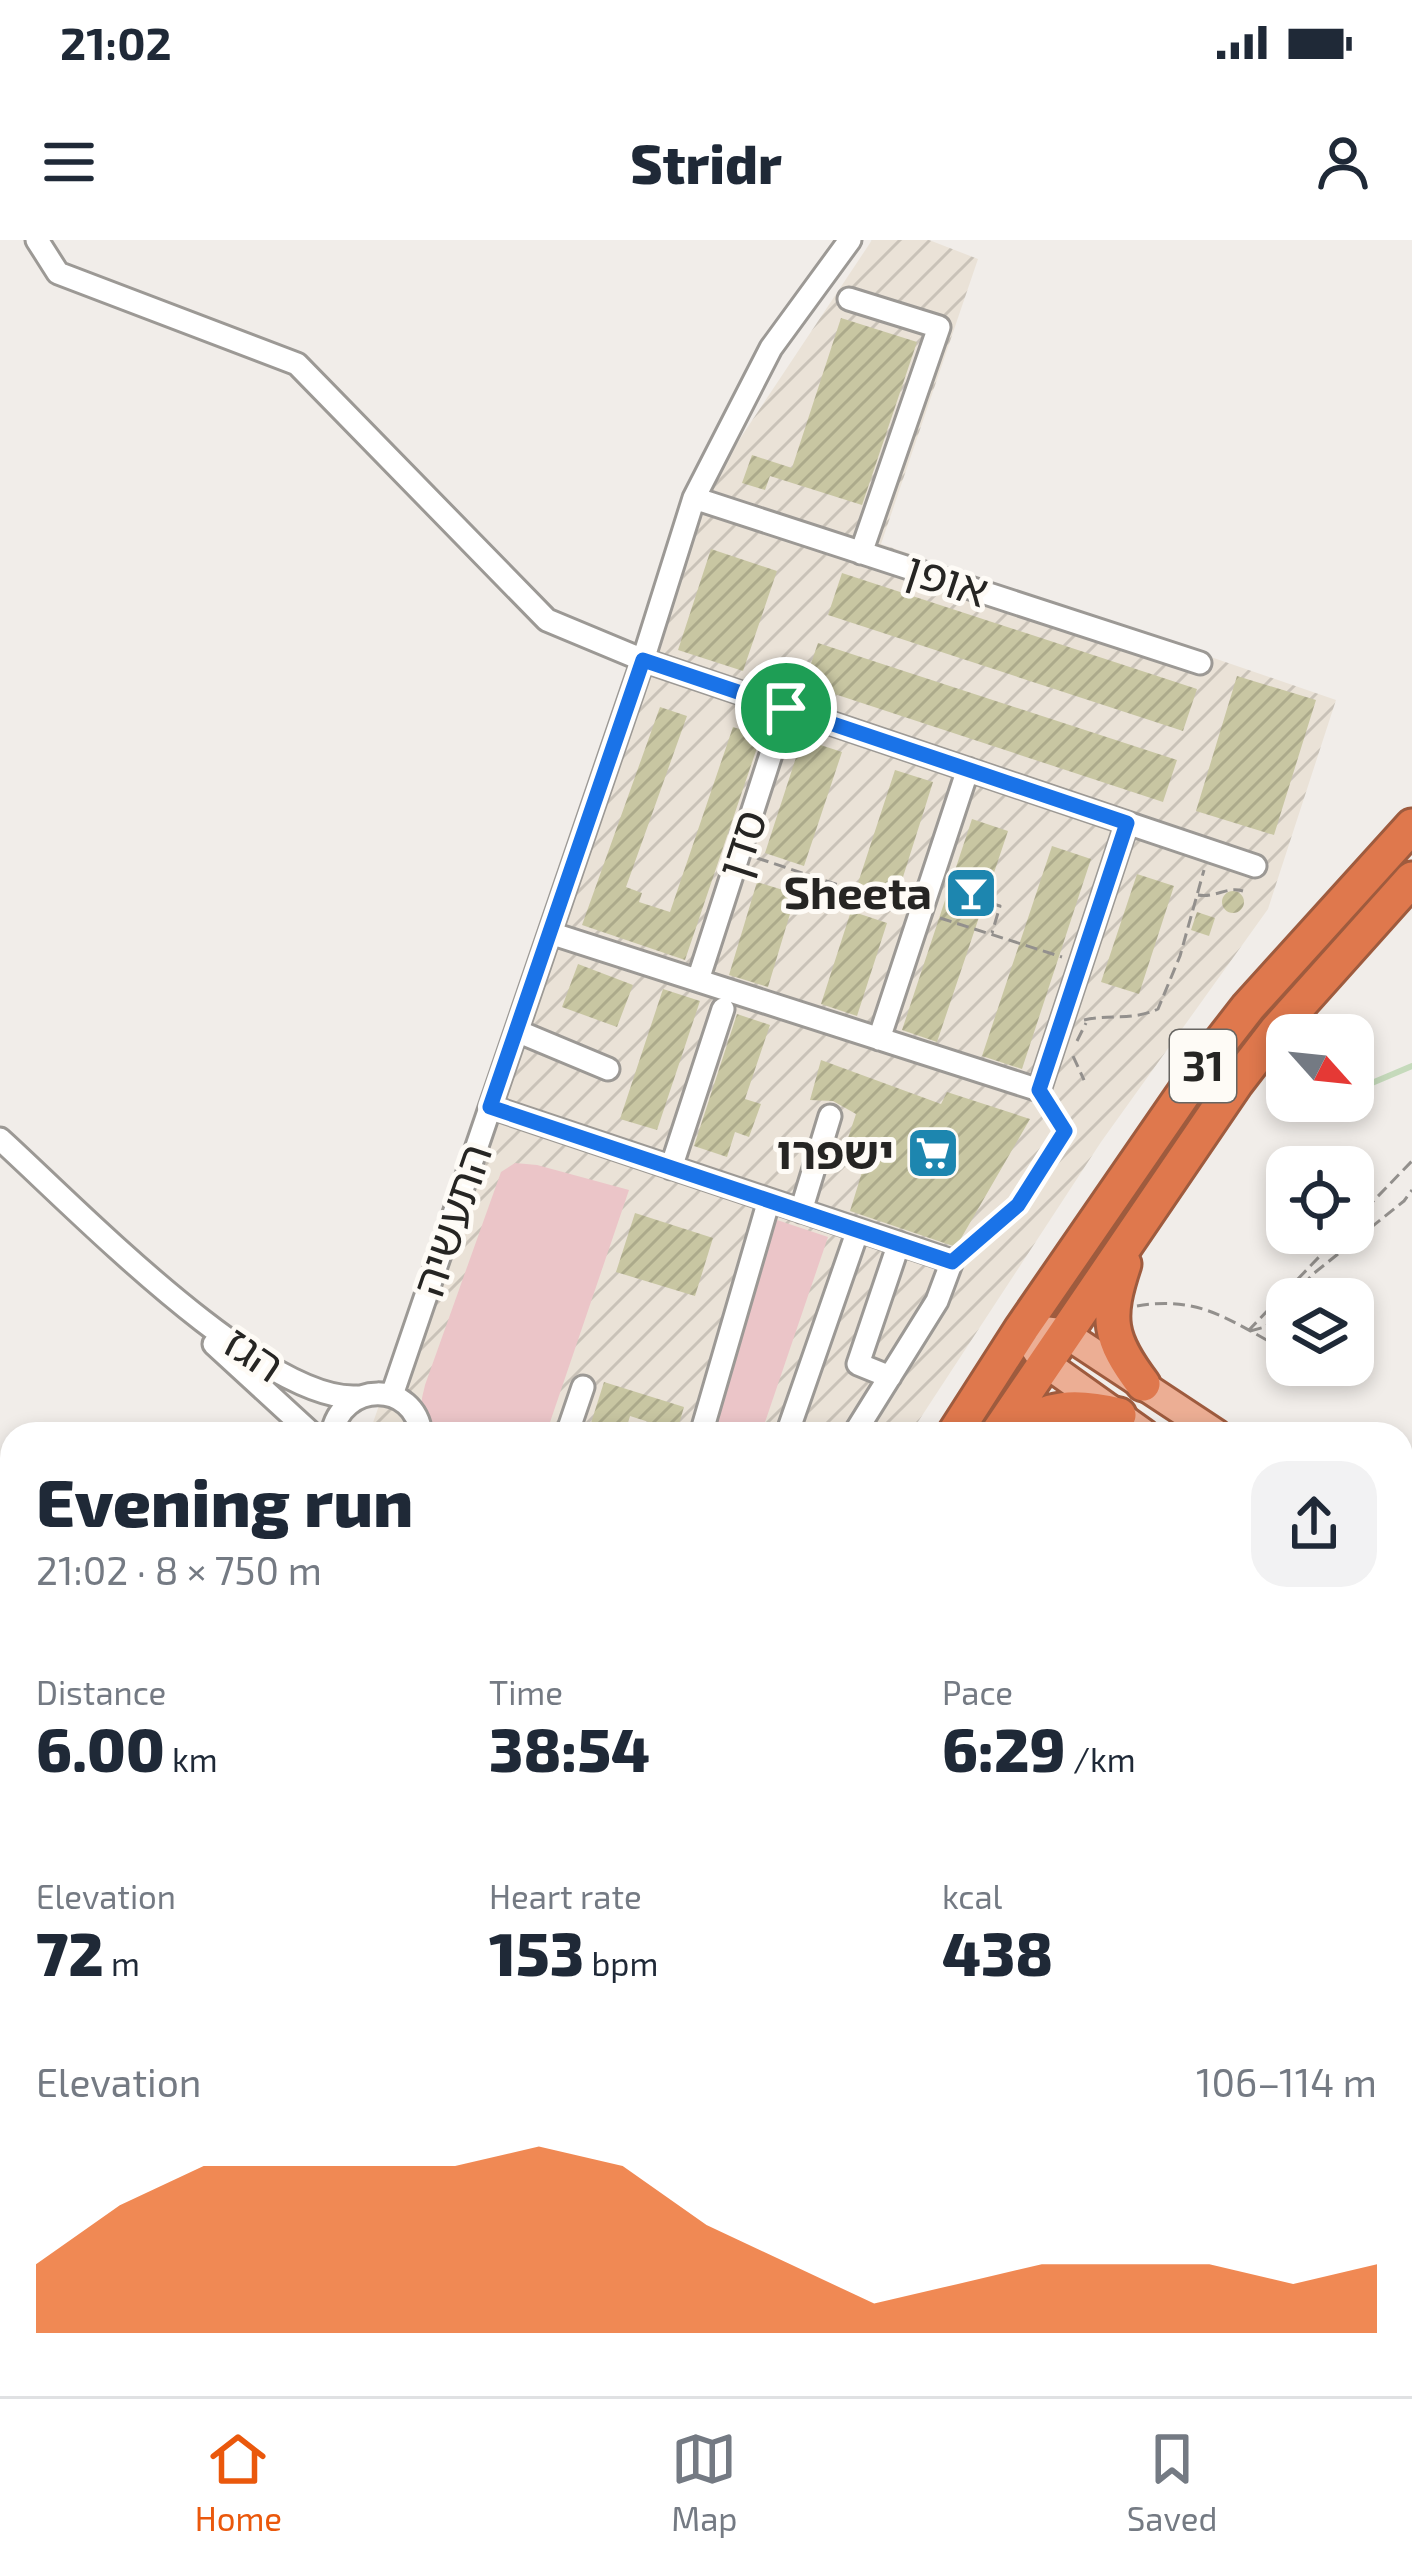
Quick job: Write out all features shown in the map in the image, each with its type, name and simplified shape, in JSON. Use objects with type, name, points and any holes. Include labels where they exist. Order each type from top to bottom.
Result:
[{"type":"highway","name":"31","points":[[962,1422],[1168,1115],[1248,1007],[1412,826]]},
{"type":"highway","name":"31","points":[[1005,1422],[1276,1031],[1412,879]]},
{"type":"highway","points":[[1138,1225],[1112,1311],[1121,1355],[1142,1384]]},
{"type":"highway","points":[[1032,1422],[1054,1408],[1086,1407],[1124,1422]]},
{"type":"main road","points":[[1022,1328],[1064,1333],[1199,1422]]},
{"type":"main road","points":[[1022,1328],[1044,1362],[1128,1422]]},
{"type":"street","points":[[37,240],[58,273],[297,364],[548,620],[643,660],[1255,866]]},
{"type":"street","name":"התעשיה","points":[[392,1395],[694,498],[771,349],[850,240]]},
{"type":"street","points":[[849,299],[939,327],[861,553]]},
{"type":"street","name":"אופן","points":[[694,498],[1200,663]]},
{"type":"street","name":"סדן","points":[[698,980],[786,708]]},
{"type":"street","points":[[879,1039],[968,770]]},
{"type":"street","points":[[550,933],[1039,1090],[1127,823]]},
{"type":"street","points":[[671,1168],[723,1009]]},
{"type":"street","points":[[517,1031],[608,1069]]},
{"type":"street","points":[[490,1107],[952,1262],[937,1300],[862,1422]]},
{"type":"street","points":[[801,1211],[830,1116]]},
{"type":"street","name":"הגז","points":[[0,1139],[248,1357],[334,1398],[377,1392],[392,1395]]},
{"type":"street","points":[[705,1422],[770,1200]]},
{"type":"street","points":[[791,1422],[858,1230]]},
{"type":"street","points":[[890,1378],[858,1364],[899,1244]]},
{"type":"street","name":"הגז","points":[[162,1286],[238,1369],[298,1422]]},
{"type":"street","points":[[571,1422],[583,1387]]},
{"type":"street","points":[[392,1395],[411,1407],[420,1422]]},
{"type":"street","points":[[337,1422],[344,1407],[357,1397]]},
{"type":"path","points":[[1084,1080],[1072,1054],[1087,1021],[1102,1015],[1121,1020],[1158,1010],[1180,956],[1210,851]]},
{"type":"path","points":[[740,852],[1081,963]]},
{"type":"path","points":[[1196,894],[1213,897],[1228,890],[1243,891]]},
{"type":"path","points":[[990,903],[1000,906],[991,934]]},
{"type":"path","points":[[952,1262],[1018,1205],[1065,1131],[1039,1090]]},
{"type":"path","points":[[1374,1200],[1412,1161]]},
{"type":"path","points":[[1309,1278],[1412,1190]]},
{"type":"path","points":[[1248,1331],[1322,1254]]},
{"type":"path","points":[[1112,1311],[1180,1300],[1266,1340]]},
{"type":"path","points":[[1248,1331],[1266,1326]]},
{"type":"shaded area","points":[[872,240],[929,240],[978,259],[881,544],[1336,700],[1268,909],[1101,1142],[918,1422],[373,1422],[694,508]]},
{"type":"shaded area","points":[[515,1163],[537,1165],[629,1190],[550,1422],[434,1422],[422,1404],[425,1385],[501,1172]]},
{"type":"shaded area","points":[[774,1219],[828,1237],[765,1422],[705,1422]]},
{"type":"building","points":[[841,318],[917,342],[862,505],[770,476],[765,490],[742,483],[752,455],[792,468]]},
{"type":"building","points":[[711,549],[777,571],[743,671],[678,650]]},
{"type":"building","points":[[842,573],[1197,689],[1183,731],[828,615]]},
{"type":"building","points":[[818,643],[1177,760],[1163,802],[804,684]]},
{"type":"building","points":[[776,664],[796,671],[789,692],[769,685]]},
{"type":"building","points":[[1237,676],[1316,700],[1274,835],[1196,811]]},
{"type":"building","points":[[660,707],[687,716],[626,887],[642,893],[639,902],[670,912],[733,727],[761,736],[685,960],[582,925]]},
{"type":"building","points":[[802,739],[842,752],[804,866],[765,853]]},
{"type":"building","points":[[895,770],[933,782],[897,896],[858,883]]},
{"type":"building","points":[[972,819],[1008,831],[937,1042],[902,1030]]},
{"type":"building","points":[[1052,846],[1091,859],[1022,1069],[982,1056]]},
{"type":"building","points":[[1137,874],[1174,886],[1139,994],[1101,982]]},
{"type":"building","points":[[757,882],[796,894],[768,987],[729,975]]},
{"type":"building","points":[[1233,891],[1244,902],[1233,913],[1222,902]]},
{"type":"building","points":[[851,911],[887,923],[857,1016],[821,1004]]},
{"type":"building","points":[[1197,912],[1215,918],[1209,936],[1191,930]]},
{"type":"building","points":[[578,964],[633,985],[617,1027],[562,1007]]},
{"type":"building","points":[[663,989],[700,1001],[657,1130],[620,1119]]},
{"type":"building","points":[[737,1014],[770,1025],[745,1099],[761,1104],[749,1137],[735,1132],[727,1157],[694,1146]]},
{"type":"building","name":"ישפרו","points":[[821,1060],[941,1104],[947,1092],[1030,1119],[956,1247],[850,1211],[867,1156],[844,1150],[856,1114],[833,1101],[810,1100]]},
{"type":"building","points":[[635,1213],[713,1238],[695,1296],[616,1272]]},
{"type":"building","points":[[604,1382],[684,1407],[680,1422],[649,1422],[630,1416],[628,1422],[591,1422]]},
{"type":"waterway","points":[[1374,1082],[1412,1066]]},
{"type":"place","name":"Sheeta","points":[[971,893]]},
{"type":"place","name":"ישפרו","points":[[933,1153]]},
{"type":"route","points":[[643,660],[786,708],[1127,823],[1039,1090],[1065,1131],[1018,1205],[952,1262],[490,1107],[643,660]]}]
